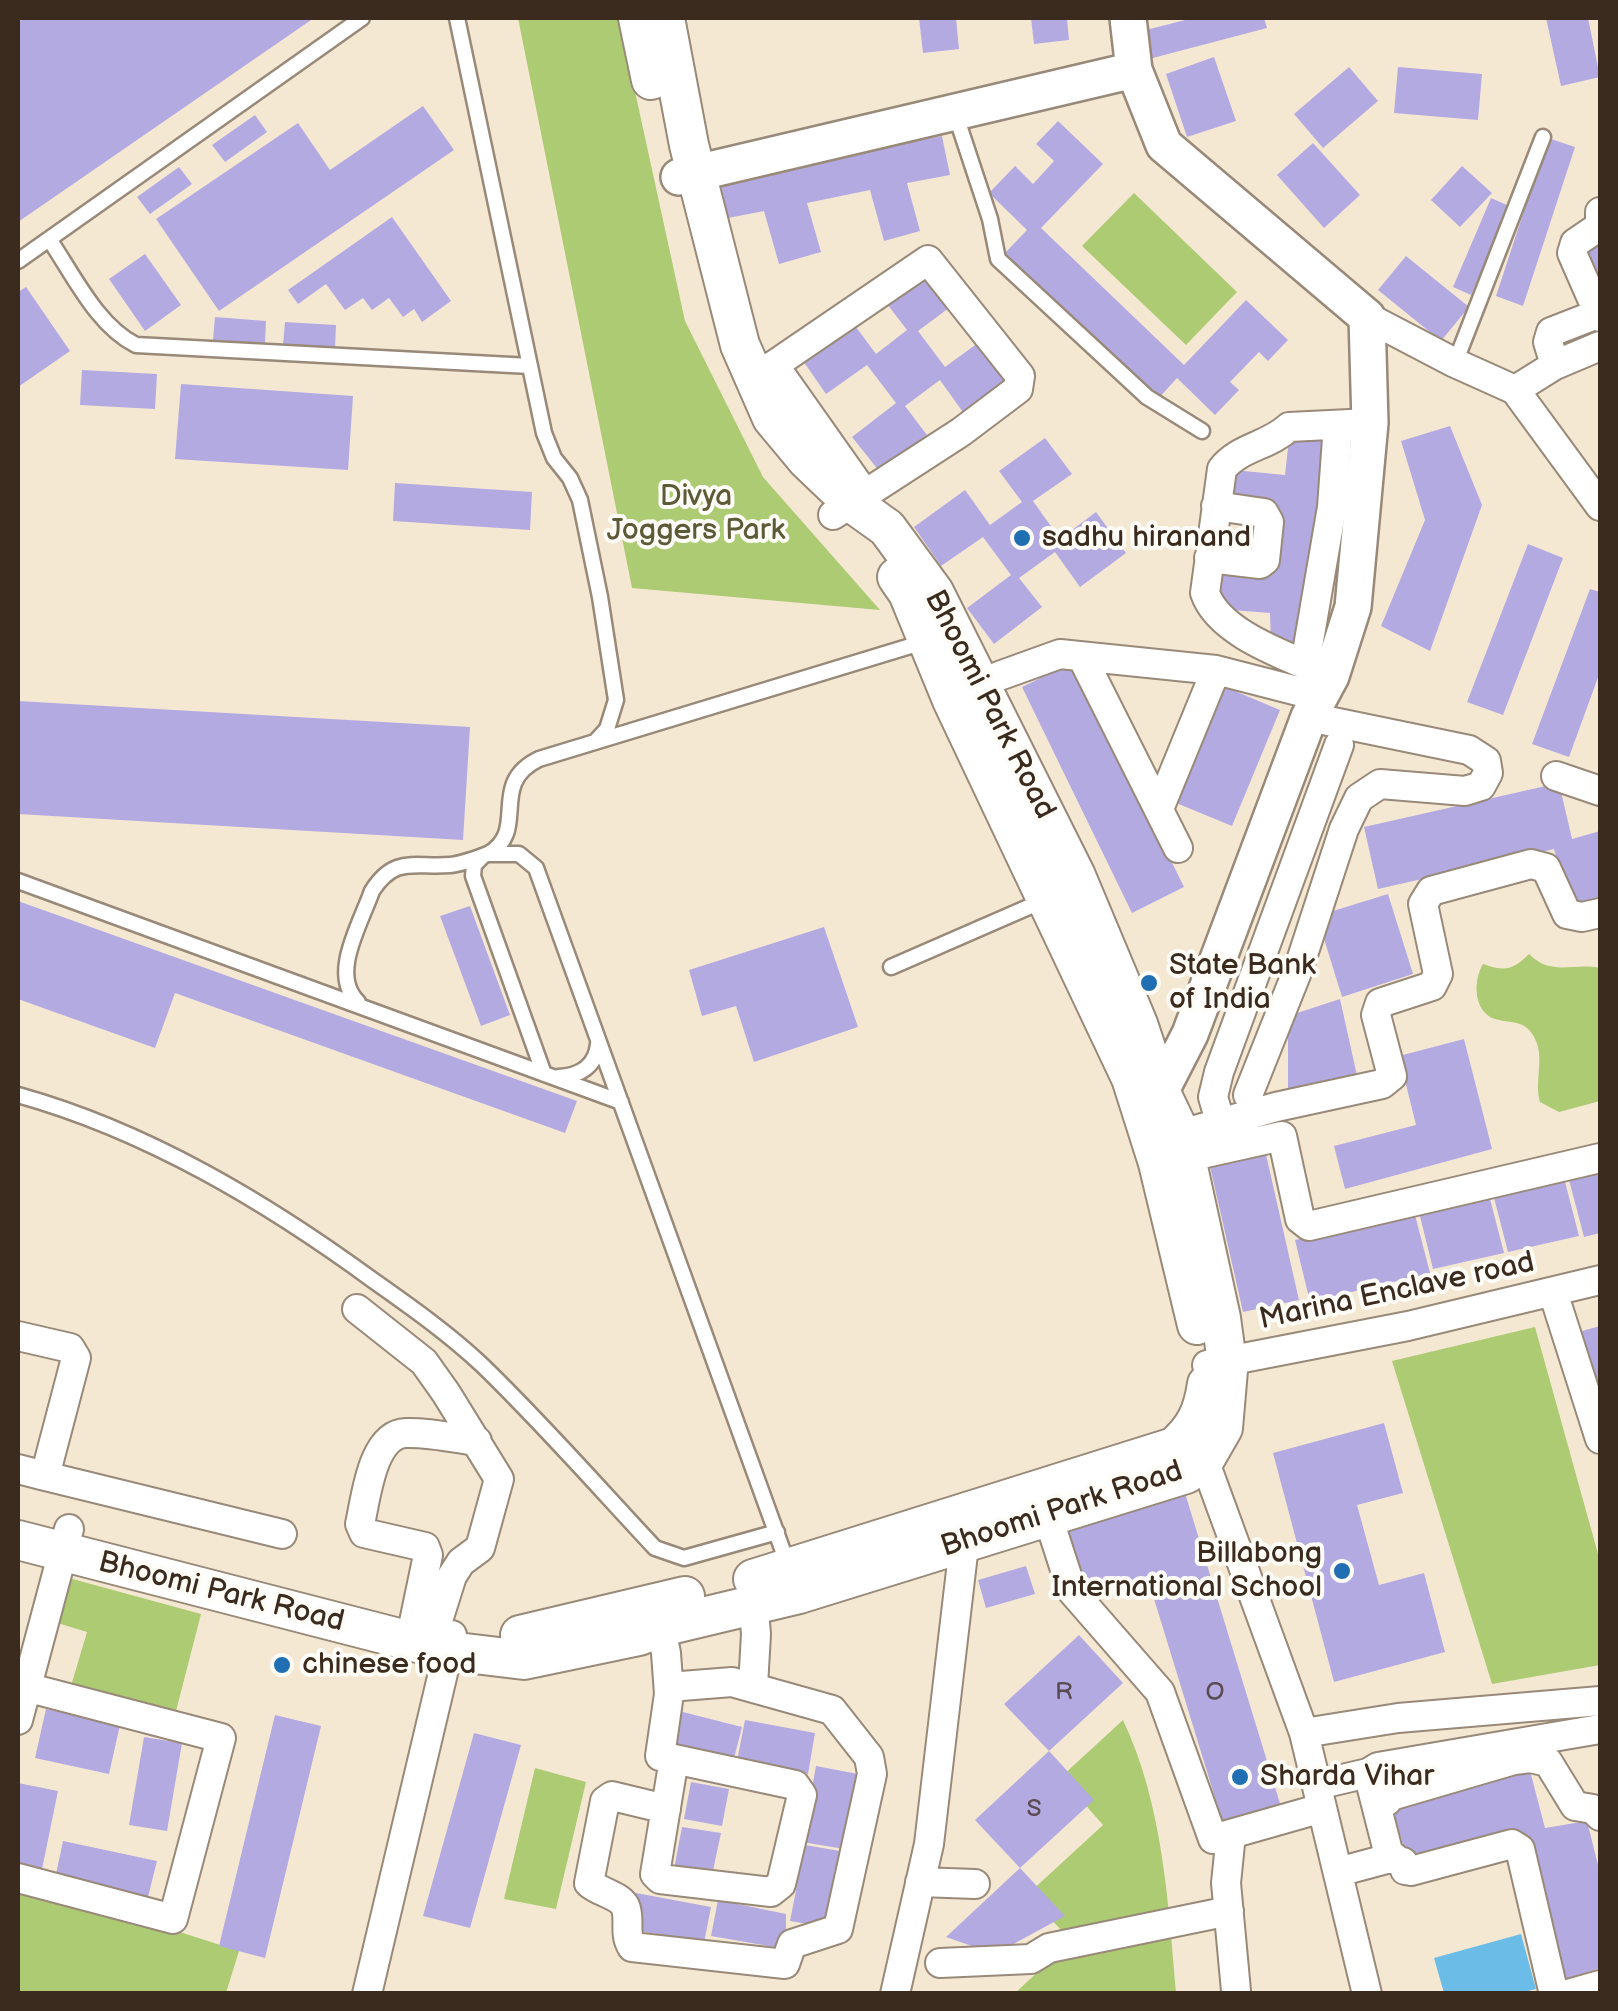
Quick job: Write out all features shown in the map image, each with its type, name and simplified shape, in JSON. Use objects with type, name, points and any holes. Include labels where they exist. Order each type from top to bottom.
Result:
[{"type":"main road","points":[[638,18],[657,106],[687,175]]},
{"type":"main road","points":[[665,18],[687,175],[713,274],[755,375],[764,422],[762,440],[850,504],[885,558],[924,598],[927,641],[966,693]]},
{"type":"main road","name":"Bhoomi Park Road","points":[[924,598],[1063,892],[1131,1078],[1164,1136],[1214,1366],[1228,1398],[1223,1428],[1199,1445],[1186,1474],[1048,1517],[966,1527]]},
{"type":"main road","name":"Bhoomi Park Road","points":[[18,1514],[65,1540],[524,1660],[639,1636],[658,1616],[794,1582],[966,1527],[1174,1446],[1199,1445]]},
{"type":"main road","name":"Bhoomi Park Road","points":[[18,1540],[65,1540]]},
{"type":"street","points":[[1128,18],[1134,70],[1164,145],[1367,317],[1516,390],[1600,506]]},
{"type":"street","points":[[687,175],[1134,70]]},
{"type":"street","points":[[1516,390],[1555,364],[1597,348],[1595,316],[1572,252],[1576,243],[1600,226],[1600,212]]},
{"type":"street","points":[[928,260],[1020,376],[1018,389],[961,432],[850,504],[755,375],[928,260]]},
{"type":"street","points":[[1555,364],[1548,342],[1550,332],[1595,316]]},
{"type":"street","points":[[1164,1136],[1190,1034],[1314,698],[1353,607],[1354,424],[1367,317]]},
{"type":"street","points":[[1220,1121],[1213,1097],[1219,1072],[1344,746],[1314,698],[1211,609],[1205,593],[1222,468],[1232,456],[1269,441],[1289,427],[1354,424]]},
{"type":"street","points":[[1208,558],[1260,564],[1266,560],[1269,522],[1264,514],[1216,506]]},
{"type":"street","points":[[966,693],[1060,654],[1216,670],[1469,750],[1486,761],[1488,772],[1481,786],[1464,791],[1380,784],[1359,798],[1248,1096]]},
{"type":"street","points":[[1082,656],[1178,848]]},
{"type":"street","points":[[1159,809],[1216,670]]},
{"type":"street","points":[[1556,776],[1600,791]]},
{"type":"street","points":[[1164,1136],[1382,1084],[1392,1076],[1376,1015],[1380,1002],[1432,986],[1438,974],[1423,904],[1431,891],[1531,864],[1546,868],[1566,914],[1582,918],[1600,913]]},
{"type":"street","points":[[1276,1107],[1300,1219],[1308,1226],[1600,1158]]},
{"type":"street","points":[[1164,1136],[1282,1136]]},
{"type":"street","name":"Marina Enclave road","points":[[1214,1366],[1408,1326],[1600,1280]]},
{"type":"street","points":[[1553,1292],[1600,1439]]},
{"type":"street","points":[[357,1308],[424,1362],[499,1479],[480,1548],[461,1562],[452,1576],[432,1636],[367,1994]]},
{"type":"street","points":[[18,1336],[70,1348],[76,1358],[31,1473],[282,1534]]},
{"type":"street","points":[[477,1441],[403,1432],[387,1440],[374,1464],[360,1524],[364,1533],[425,1546],[459,1543],[480,1548]]},
{"type":"street","points":[[1199,1445],[1304,1732],[1367,1994]]},
{"type":"street","points":[[1048,1517],[1072,1591],[1160,1692],[1226,1883],[1236,1991]]},
{"type":"street","points":[[896,1994],[929,1844],[966,1527]]},
{"type":"street","points":[[18,1720],[22,1686],[65,1540]]},
{"type":"street","points":[[425,1546],[432,1636]]},
{"type":"street","points":[[752,1686],[753,1592]]},
{"type":"street","points":[[658,1616],[669,1687],[658,1748],[660,1756],[674,1759],[795,1785],[802,1794],[781,1884],[771,1892],[660,1879],[655,1874],[674,1759]]},
{"type":"street","points":[[666,1809],[612,1796],[604,1800],[590,1882],[626,1908],[626,1937],[632,1947],[784,1964],[792,1944],[838,1929],[872,1774],[868,1757],[832,1710],[732,1682],[669,1687]]},
{"type":"street","points":[[18,1878],[173,1918],[221,1738],[22,1686]]},
{"type":"street","points":[[1304,1732],[1398,1718],[1599,1715]]},
{"type":"street","points":[[1213,1839],[1378,1768],[1599,1715]]},
{"type":"street","points":[[1387,1801],[1391,1796],[1530,1758],[1548,1762],[1576,1806],[1593,1808],[1600,1816]]},
{"type":"street","points":[[1368,1774],[1395,1860],[1404,1870],[1411,1872],[1512,1844],[1520,1849],[1552,1990],[1558,1994]]},
{"type":"street","points":[[1338,1872],[1395,1860]]},
{"type":"street","points":[[920,1882],[975,1884]]},
{"type":"street","points":[[940,1963],[1031,1959],[1049,1948],[1229,1911]]},
{"type":"street","points":[[1568,1994],[1600,1985]]},
{"type":"lane","points":[[18,262],[362,18]]},
{"type":"lane","points":[[457,18],[548,445],[580,500],[616,700],[626,722],[646,726]]},
{"type":"lane","points":[[955,113],[990,219],[998,259],[1147,397],[1202,431]]},
{"type":"lane","points":[[1455,363],[1543,137]]},
{"type":"lane","points":[[48,240],[107,323],[121,338],[136,345],[530,366]]},
{"type":"lane","points":[[794,1582],[536,868],[515,838],[509,795],[518,773],[539,758],[927,641]]},
{"type":"lane","points":[[595,742],[607,729],[616,700]]},
{"type":"lane","points":[[510,820],[504,841],[474,865],[473,876],[548,1076]]},
{"type":"lane","points":[[450,865],[509,852],[530,859]]},
{"type":"lane","points":[[310,987],[335,982],[346,966],[378,881],[402,866],[431,862],[464,868],[473,876]]},
{"type":"lane","points":[[18,881],[621,1102]]},
{"type":"lane","points":[[892,966],[1063,892]]},
{"type":"lane","points":[[346,966],[346,985],[362,1006]]},
{"type":"lane","points":[[500,1058],[524,1052],[529,1032]]},
{"type":"lane","points":[[548,1076],[571,1076],[588,1068],[597,1053],[597,1037]]},
{"type":"lane","points":[[18,1095],[139,1137],[324,1244],[432,1322],[481,1364],[655,1548],[684,1558],[777,1532]]},
{"type":"green space","name":"Divya Joggers Park","points":[[518,18],[619,18],[685,321],[763,477],[880,610],[632,588]]},
{"type":"green space","points":[[1134,193],[1237,292],[1186,345],[1082,246]]},
{"type":"green space","points":[[1529,954],[1554,967],[1600,968],[1600,1101],[1559,1112],[1540,1102],[1538,1046],[1531,1033],[1523,1025],[1495,1019],[1482,1010],[1477,987],[1483,964],[1508,968]]},
{"type":"green space","points":[[1535,1327],[1600,1561],[1600,1665],[1492,1684],[1392,1361]]},
{"type":"green space","points":[[69,1578],[201,1614],[175,1715],[71,1686],[87,1632],[54,1622]]},
{"type":"green space","points":[[1123,1720],[1147,1786],[1162,1854],[1176,1993],[1014,1994],[1071,1941],[1028,1894],[1103,1825],[1061,1777]]},
{"type":"green space","points":[[535,1768],[586,1782],[556,1909],[504,1899]]},
{"type":"green space","points":[[18,1880],[239,1951],[226,1993],[18,1993]]},
{"type":"water","points":[[1521,1934],[1536,1989],[1520,1993],[1444,1993],[1434,1958]]},
{"type":"building","points":[[24,18],[314,18],[18,222],[18,22]]},
{"type":"building","points":[[919,18],[956,18],[959,49],[923,53]]},
{"type":"building","points":[[1031,18],[1067,18],[1069,40],[1034,44]]},
{"type":"building","points":[[1193,18],[1264,18],[1267,28],[1149,59],[1142,31]]},
{"type":"building","points":[[1546,18],[1588,18],[1600,77],[1561,86]]},
{"type":"building","points":[[1214,57],[1236,121],[1187,137],[1166,74]]},
{"type":"building","points":[[1349,67],[1378,101],[1323,148],[1294,114]]},
{"type":"building","points":[[1398,67],[1482,74],[1478,120],[1394,113]]},
{"type":"building","points":[[423,106],[454,150],[219,311],[156,219],[298,123],[330,170]]},
{"type":"building","points":[[255,115],[267,132],[225,162],[212,145]]},
{"type":"building","points":[[1058,121],[1103,164],[1041,228],[1184,365],[1246,300],[1288,340],[1268,361],[1259,352],[1230,382],[1239,390],[1215,415],[1177,378],[1157,400],[1005,253],[1027,230],[989,193],[1015,166],[1033,184],[1054,161],[1036,144]]},
{"type":"building","points":[[942,136],[950,175],[907,183],[920,231],[884,241],[870,190],[807,203],[821,252],[779,264],[764,211],[728,218],[720,180]]},
{"type":"building","points":[[1548,138],[1575,147],[1523,306],[1496,296]]},
{"type":"building","points":[[1313,143],[1360,195],[1324,228],[1277,175]]},
{"type":"building","points":[[1462,166],[1492,193],[1460,227],[1431,200]]},
{"type":"building","points":[[179,167],[192,184],[150,214],[137,197]]},
{"type":"building","points":[[1491,198],[1509,206],[1471,295],[1453,287]]},
{"type":"building","points":[[392,217],[451,301],[422,322],[414,309],[403,317],[389,298],[372,310],[363,298],[345,310],[326,284],[298,304],[288,290]]},
{"type":"building","points":[[1600,234],[1600,305],[1578,251]]},
{"type":"building","points":[[145,254],[181,305],[145,331],[109,279]]},
{"type":"building","points":[[1406,256],[1469,307],[1441,341],[1378,290]]},
{"type":"building","points":[[930,266],[957,302],[918,331],[945,367],[982,340],[1012,382],[965,415],[940,380],[905,406],[927,435],[880,472],[852,437],[896,403],[867,365],[826,394],[799,355],[850,319],[876,354],[907,330],[884,300]]},
{"type":"building","points":[[26,287],[70,351],[18,387],[18,292]]},
{"type":"building","points":[[215,317],[266,321],[265,343],[213,340]]},
{"type":"building","points":[[285,322],[336,325],[335,348],[283,345]]},
{"type":"building","points":[[82,370],[157,374],[155,409],[80,405]]},
{"type":"building","points":[[181,384],[353,396],[348,470],[175,459]]},
{"type":"building","points":[[1450,426],[1482,505],[1430,651],[1381,626],[1425,520],[1401,441]]},
{"type":"building","points":[[1290,430],[1331,435],[1302,651],[1271,642],[1270,613],[1218,609],[1222,569],[1274,573],[1281,510],[1231,506],[1234,470],[1285,475]]},
{"type":"building","points":[[1045,438],[1072,474],[1033,501],[1060,539],[1096,512],[1126,553],[1080,587],[1055,552],[1019,578],[1042,607],[994,644],[967,608],[1011,575],[983,537],[941,566],[914,527],[965,490],[990,525],[1022,502],[999,471]]},
{"type":"building","points":[[395,483],[532,492],[530,530],[393,521]]},
{"type":"building","points":[[1528,544],[1563,558],[1503,715],[1467,702]]},
{"type":"building","points":[[1590,589],[1600,592],[1600,672],[1569,757],[1532,744]]},
{"type":"building","points":[[1073,662],[1184,887],[1132,913],[1022,687]]},
{"type":"building","points":[[1218,684],[1280,710],[1232,826],[1169,800]]},
{"type":"building","points":[[18,701],[470,727],[463,840],[18,814]]},
{"type":"building","points":[[1559,783],[1572,839],[1600,831],[1600,902],[1571,910],[1554,849],[1378,889],[1364,827]]},
{"type":"building","points":[[1388,894],[1413,974],[1342,997],[1317,916]]},
{"type":"building","points":[[18,901],[577,1101],[565,1133],[175,993],[155,1048],[18,999]]},
{"type":"building","points":[[470,906],[510,1015],[481,1026],[440,916]]},
{"type":"building","points":[[824,927],[858,1027],[754,1062],[736,1006],[702,1016],[689,970]]},
{"type":"building","points":[[1340,999],[1358,1080],[1288,1096],[1288,1016]]},
{"type":"building","points":[[1464,1039],[1492,1149],[1345,1189],[1334,1146],[1416,1125],[1399,1056]]},
{"type":"building","points":[[1265,1150],[1299,1300],[1243,1312],[1209,1162]]},
{"type":"building","points":[[1600,1168],[1600,1233],[1584,1237],[1568,1176]]},
{"type":"building","points":[[1563,1174],[1579,1236],[1508,1252],[1492,1190]]},
{"type":"building","points":[[1488,1191],[1504,1253],[1433,1269],[1418,1208]]},
{"type":"building","points":[[1414,1211],[1430,1273],[1310,1302],[1295,1240]]},
{"type":"building","points":[[1600,1326],[1600,1396],[1599,1396],[1582,1331]]},
{"type":"building","name":"Billabong International School","points":[[1384,1423],[1403,1493],[1357,1505],[1379,1585],[1424,1573],[1445,1652],[1334,1682],[1273,1453]]},
{"type":"building","points":[[1185,1493],[1282,1810],[1224,1827],[1147,1576],[1083,1595],[1063,1530]]},
{"type":"building","points":[[1026,1566],[1035,1594],[986,1608],[978,1580]]},
{"type":"building","points":[[1079,1635],[1123,1683],[1049,1751],[1004,1704]]},
{"type":"building","points":[[46,1709],[120,1725],[109,1774],[35,1758]]},
{"type":"building","points":[[671,1709],[742,1727],[733,1762],[663,1751]]},
{"type":"building","points":[[275,1715],[321,1726],[265,1958],[219,1946]]},
{"type":"building","points":[[745,1720],[815,1733],[808,1774],[737,1761]]},
{"type":"building","points":[[474,1733],[521,1745],[470,1928],[423,1916]]},
{"type":"building","points":[[144,1737],[182,1743],[167,1831],[129,1825]]},
{"type":"building","points":[[1049,1751],[1094,1800],[1020,1868],[975,1820]]},
{"type":"building","points":[[1528,1763],[1545,1828],[1587,1821],[1600,1873],[1600,1968],[1557,1981],[1522,1833],[1409,1865],[1390,1800]]},
{"type":"building","points":[[816,1766],[858,1774],[844,1849],[802,1842]]},
{"type":"building","points":[[691,1782],[729,1789],[722,1826],[684,1819]]},
{"type":"building","points":[[18,1783],[58,1791],[40,1879],[18,1875]]},
{"type":"building","points":[[682,1827],[721,1833],[711,1880],[674,1869]]},
{"type":"building","points":[[63,1841],[157,1861],[147,1901],[55,1879]]},
{"type":"building","points":[[805,1845],[846,1852],[832,1928],[790,1921]]},
{"type":"building","points":[[1020,1868],[1065,1916],[995,1954],[946,1937]]},
{"type":"building","points":[[636,1893],[711,1907],[704,1943],[629,1929]]},
{"type":"building","points":[[718,1900],[786,1914],[786,1949],[711,1936]]},
{"type":"place","name":"sadhu hiranand","points":[[1022,538]]},
{"type":"place","name":"State Bank of India","points":[[1149,983]]},
{"type":"place","name":"Billabong International School","points":[[1342,1571]]},
{"type":"place","name":"chinese food","points":[[282,1665]]},
{"type":"place","name":"Sharda Vihar","points":[[1240,1777]]}]
